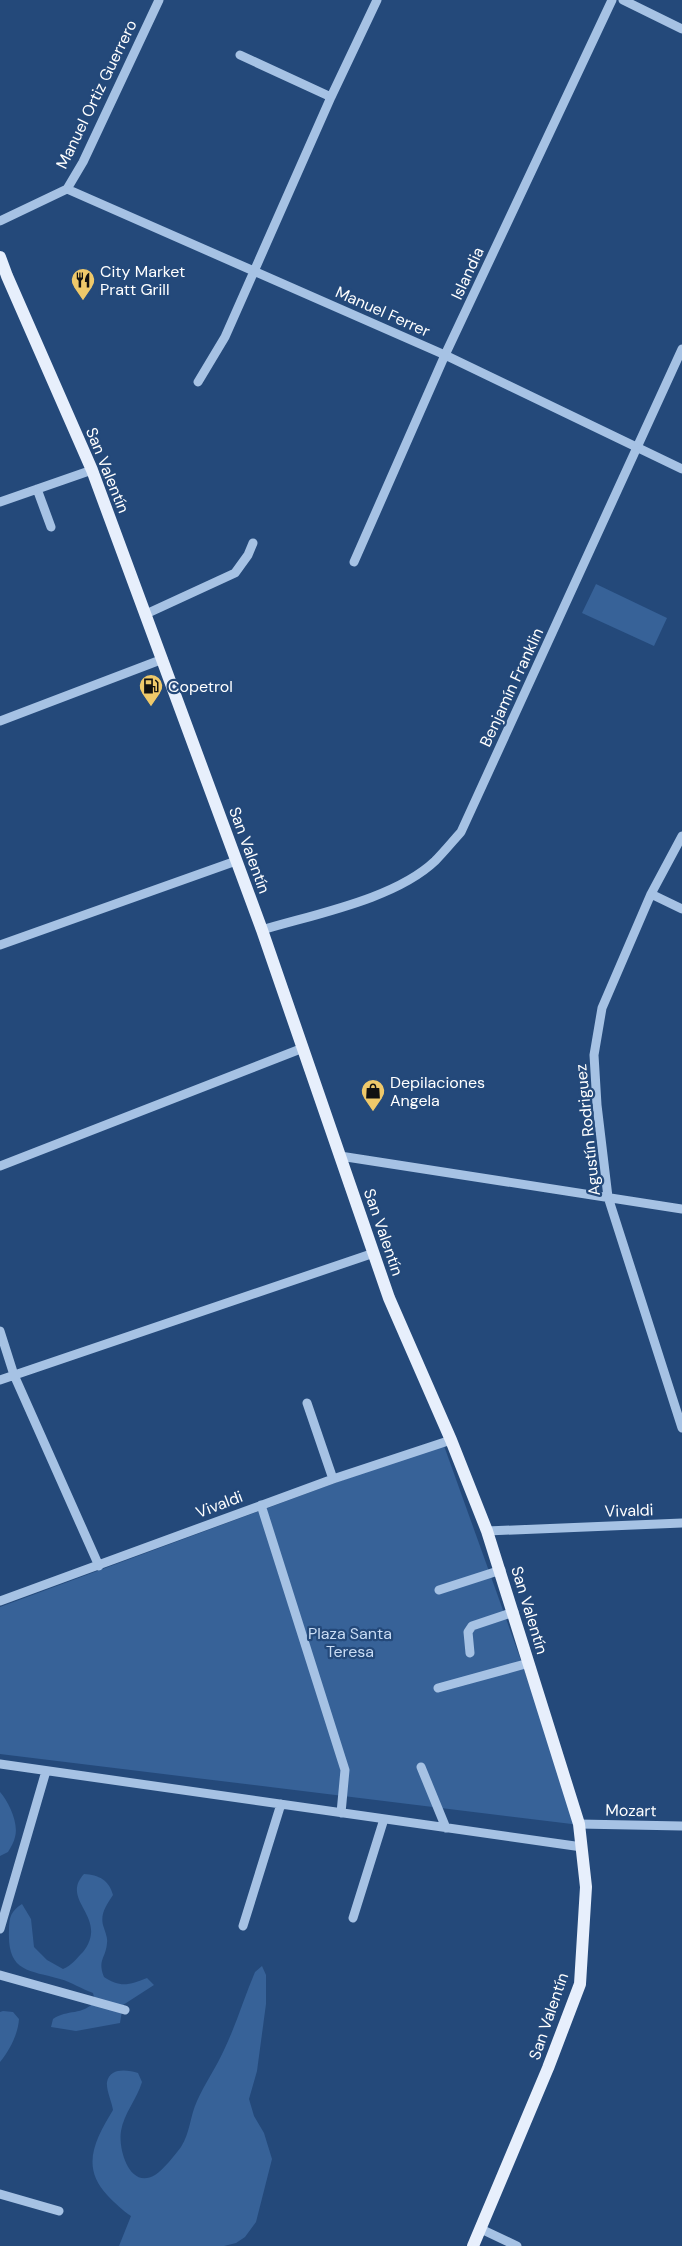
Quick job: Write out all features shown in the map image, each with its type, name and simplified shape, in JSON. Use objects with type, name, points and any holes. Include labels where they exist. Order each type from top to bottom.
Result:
[{"type":"main road","name":"San Valentín","points":[[0,256],[3,278],[92,470],[262,930],[389,1298],[451,1440],[488,1531],[579,1824],[586,1887],[580,1984],[473,2246]]},
{"type":"street","name":"Manuel Ortiz Guerrero","points":[[0,221],[67,189],[83,162],[158,0]]},
{"type":"street","points":[[198,382],[225,337],[331,97],[377,0]]},
{"type":"street","name":"Islandia","points":[[354,562],[445,355],[612,0]]},
{"type":"street","points":[[624,0],[682,29]]},
{"type":"street","points":[[240,55],[331,97]]},
{"type":"street","name":"Manuel Ferrer","points":[[67,189],[445,355],[682,469]]},
{"type":"street","name":"Benjamín Franklin","points":[[262,930],[372,897],[405,882],[434,862],[461,832],[682,349]]},
{"type":"street","points":[[0,502],[92,470]]},
{"type":"street","points":[[37,489],[51,527]]},
{"type":"street","points":[[146,614],[235,573],[248,554],[252,543]]},
{"type":"street","points":[[0,721],[163,659]]},
{"type":"street","name":"Agustín Rodriguez","points":[[682,836],[651,894],[602,1008],[594,1055],[597,1105],[608,1197],[682,1428]]},
{"type":"street","points":[[0,945],[236,861]]},
{"type":"street","points":[[651,894],[682,909]]},
{"type":"street","points":[[0,1166],[303,1048]]},
{"type":"street","points":[[340,1156],[682,1209]]},
{"type":"street","points":[[0,1380],[374,1253]]},
{"type":"street","points":[[0,1332],[14,1375],[99,1566]]},
{"type":"street","points":[[307,1403],[333,1479]]},
{"type":"street","name":"Vivaldi","points":[[0,1601],[333,1479],[451,1440]]},
{"type":"street","points":[[261,1505],[345,1770],[341,1813]]},
{"type":"street","name":"Vivaldi","points":[[488,1531],[682,1523]]},
{"type":"street","points":[[439,1590],[501,1570]]},
{"type":"street","points":[[470,1653],[468,1632],[472,1626],[514,1612]]},
{"type":"street","points":[[438,1688],[529,1663]]},
{"type":"street","points":[[0,1764],[582,1847]]},
{"type":"street","points":[[421,1767],[446,1828]]},
{"type":"street","points":[[0,1929],[46,1770]]},
{"type":"street","points":[[243,1926],[282,1804]]},
{"type":"street","points":[[353,1918],[384,1819]]},
{"type":"street","name":"Mozart","points":[[579,1824],[682,1826]]},
{"type":"street","points":[[0,1975],[125,2010]]},
{"type":"street","points":[[0,2194],[59,2211]]},
{"type":"street","points":[[481,2229],[517,2246]]},
{"type":"green space","points":[[596,584],[667,618],[654,646],[582,613]]},
{"type":"green space","name":"Plaza Santa Teresa","points":[[443,1443],[580,1825],[0,1754],[0,1607]]},
{"type":"green space","points":[[0,1792],[7,1801],[12,1813],[16,1832],[8,1852],[0,1856]]},
{"type":"green space","points":[[84,1874],[103,1879],[113,1895],[104,1911],[102,1919],[107,1941],[101,1967],[104,1977],[120,1984],[147,1978],[154,1985],[123,2005],[120,2023],[76,2031],[51,2027],[53,2019],[90,2006],[95,2001],[93,1993],[64,1980],[29,1971],[22,1967],[16,1962],[12,1954],[9,1944],[9,1925],[13,1912],[22,1904],[31,1919],[34,1947],[47,1960],[63,1969],[69,1966],[83,1952],[90,1940],[91,1929],[89,1919],[77,1893],[78,1884]]},
{"type":"green space","points":[[262,1966],[266,1975],[266,2004],[257,2071],[249,2099],[254,2116],[264,2133],[272,2159],[256,2222],[245,2237],[236,2243],[224,2246],[119,2246],[131,2216],[113,2201],[99,2185],[94,2175],[93,2164],[93,2153],[96,2143],[113,2110],[107,2085],[109,2077],[115,2072],[120,2071],[138,2073],[142,2082],[123,2124],[121,2147],[127,2165],[138,2177],[146,2178],[155,2175],[162,2170],[184,2142],[197,2101],[221,2057],[255,1972]]},
{"type":"green space","points":[[0,2012],[13,2012],[19,2019],[13,2042],[0,2062]]},
{"type":"place","name":"City Market Pratt Grill","points":[[83,301]]},
{"type":"place","name":"Copetrol","points":[[151,707]]},
{"type":"place","name":"Depilaciones Angela","points":[[373,1112]]}]
